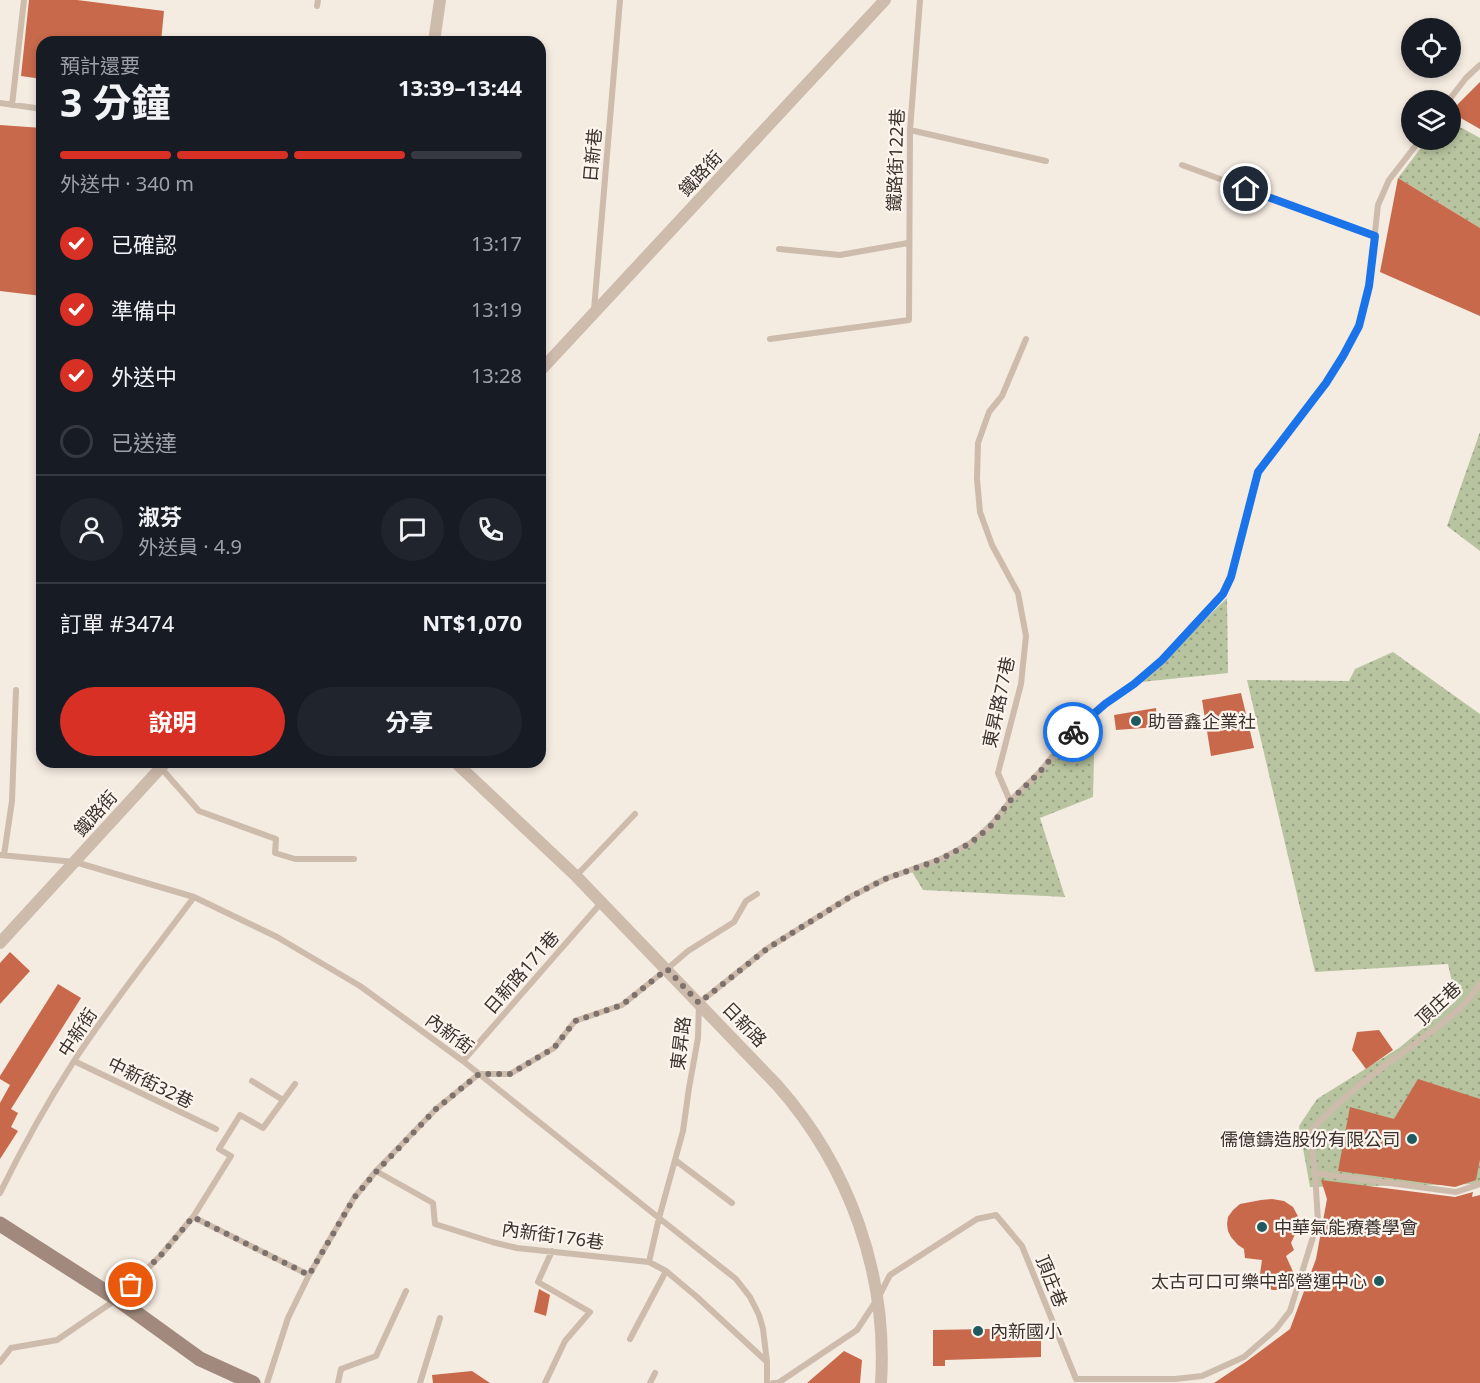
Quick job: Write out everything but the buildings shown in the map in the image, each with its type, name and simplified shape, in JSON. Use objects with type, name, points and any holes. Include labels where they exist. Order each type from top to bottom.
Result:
[{"type":"street","points":[[435,36],[440,0]]},
{"type":"street","name":"鐵路街","points":[[546,365],[885,0]]},
{"type":"street","name":"鐵路街","points":[[0,943],[161,768]]},
{"type":"street","name":"日新路","points":[[461,768],[576,876],[667,969],[789,1098],[823,1146],[851,1201],[870,1262],[878,1298],[882,1334],[881,1383]]},
{"type":"street","points":[[0,1224],[117,1299],[200,1359],[253,1383]]},
{"type":"lane","points":[[12,105],[24,0]]},
{"type":"lane","name":"日新巷","points":[[594,314],[620,0]]},
{"type":"lane","name":"鐵路街122巷","points":[[770,339],[909,320],[910,130],[920,0]]},
{"type":"lane","points":[[1457,90],[1480,65]]},
{"type":"lane","points":[[0,103],[36,109]]},
{"type":"lane","points":[[910,130],[1046,161]]},
{"type":"lane","name":"東昇路","points":[[658,1218],[683,1131],[698,1038],[699,1003],[768,948],[850,897],[885,879],[941,859],[969,844],[990,827],[1010,801],[1039,773],[1069,736],[1105,704],[1134,684],[1162,660],[1223,594],[1231,577],[1258,472],[1326,383],[1359,326],[1369,286],[1378,205],[1389,180],[1412,150]]},
{"type":"lane","points":[[1182,165],[1375,236]]},
{"type":"lane","points":[[779,249],[840,255],[908,243]]},
{"type":"lane","name":"東昇路77巷","points":[[1010,801],[998,772],[1022,684],[1026,636],[1018,593],[992,545],[980,512],[976,479],[978,443],[989,412],[1002,396],[1026,339]]},
{"type":"lane","points":[[2,855],[12,801],[16,690]]},
{"type":"lane","points":[[166,768],[199,811],[276,839],[275,853],[295,859],[354,859]]},
{"type":"lane","points":[[576,876],[635,813]]},
{"type":"lane","name":"內新街","points":[[2,855],[75,862],[194,897],[277,937],[360,986],[463,1061],[736,1279],[750,1297],[759,1315],[767,1362],[767,1383]]},
{"type":"lane","points":[[267,1383],[288,1318],[309,1275],[354,1198],[436,1109],[479,1074],[510,1074],[554,1048],[575,1021],[622,1005],[688,951],[734,922],[746,901],[757,894]]},
{"type":"lane","name":"中新街","points":[[0,1193],[22,1148],[74,1061],[194,897]]},
{"type":"lane","name":"日新路171巷","points":[[463,1061],[602,902]]},
{"type":"lane","name":"頂庄巷","points":[[773,1383],[778,1383],[857,1330],[890,1275],[977,1219],[996,1215],[1022,1246],[1076,1379],[1175,1379],[1202,1376],[1244,1357],[1276,1329],[1290,1311],[1318,1221],[1310,1132],[1361,1084],[1430,1034],[1461,1007],[1480,984]]},
{"type":"lane","name":"中新街32巷","points":[[74,1061],[216,1129]]},
{"type":"lane","points":[[252,1081],[283,1100]]},
{"type":"lane","points":[[0,1362],[11,1348],[57,1340],[117,1299],[161,1255],[193,1217],[231,1156],[219,1149],[240,1115],[263,1128],[295,1084]]},
{"type":"lane","points":[[675,1160],[732,1203]]},
{"type":"lane","name":"內新街176巷","points":[[376,1172],[434,1203],[435,1224],[517,1248],[650,1262],[666,1271],[767,1362]]},
{"type":"lane","points":[[1315,1173],[1456,1192],[1480,1184]]},
{"type":"lane","points":[[193,1217],[309,1275]]},
{"type":"lane","points":[[650,1262],[658,1218]]},
{"type":"lane","points":[[545,1383],[565,1341],[590,1312],[538,1282],[552,1251]]},
{"type":"lane","points":[[630,1339],[666,1271]]},
{"type":"lane","points":[[338,1383],[341,1369],[376,1356],[406,1291]]},
{"type":"lane","points":[[420,1383],[440,1318]]},
{"type":"lane","points":[[650,1383],[655,1373]]},
{"type":"green space","points":[[1461,128],[1480,138],[1480,228],[1398,178],[1419,150],[1461,150]]},
{"type":"green space","points":[[1480,432],[1480,551],[1447,526]]},
{"type":"green space","points":[[1227,598],[1228,673],[1141,682]]},
{"type":"green space","points":[[1393,652],[1480,714],[1480,1184],[1310,1187],[1299,1126],[1317,1099],[1399,1048],[1456,1001],[1448,964],[1315,972],[1247,680],[1349,681],[1355,669]]},
{"type":"green space","points":[[1095,718],[1093,797],[1040,818],[1065,897],[923,890],[911,870],[968,843]]},
{"type":"way so far","points":[[131,1285],[161,1255],[193,1217],[309,1275],[354,1198],[436,1109],[479,1074],[510,1074],[554,1048],[575,1021],[622,1005],[667,969],[699,1003],[768,948],[850,897],[885,879],[941,859],[969,844],[990,827],[1010,801],[1039,773],[1073,732]]},
{"type":"place","name":"助晉鑫企業社","points":[[1136,721]]},
{"type":"place","name":"儒億鑄造股份有限公司","points":[[1412,1139]]},
{"type":"place","name":"中華氣能療養學會","points":[[1262,1227]]},
{"type":"place","name":"太古可口可樂中部營運中心","points":[[1379,1281]]},
{"type":"place","name":"內新國小","points":[[978,1331]]},
{"type":"route","points":[[1073,732],[1162,660],[1223,594],[1231,577],[1258,472],[1326,383],[1359,326],[1369,286],[1375,236],[1246,189]]}]
